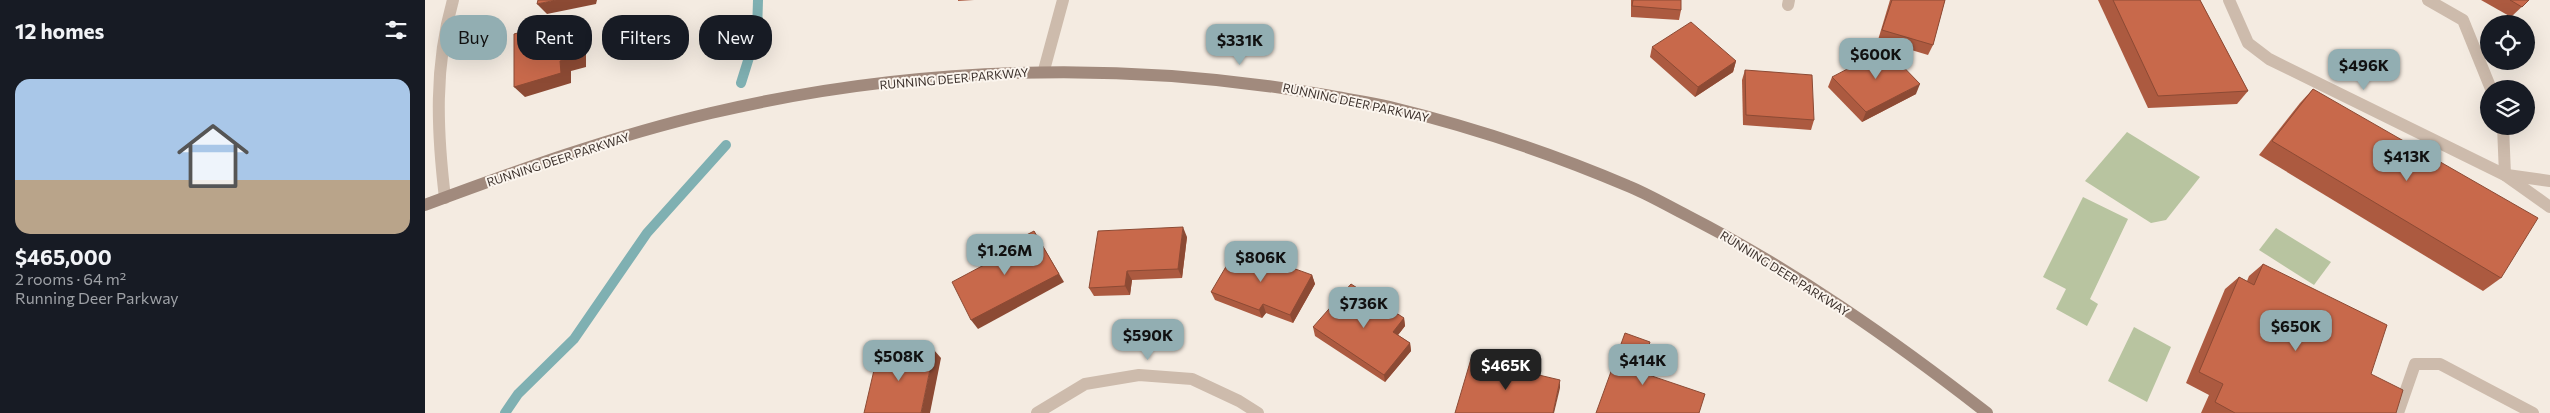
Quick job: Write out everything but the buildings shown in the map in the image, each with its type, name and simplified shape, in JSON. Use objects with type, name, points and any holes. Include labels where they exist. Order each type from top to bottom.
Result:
[{"type":"street","points":[[445,198],[440,154],[438,71],[442,39],[453,0]]},
{"type":"street","points":[[1044,70],[1063,0]]},
{"type":"street","points":[[2229,0],[2247,43],[2269,59],[2505,175],[2550,207]]},
{"type":"street","points":[[2428,0],[2463,20],[2487,80]]},
{"type":"street","name":"RUNNING DEER PARKWAY","points":[[425,205],[602,144],[751,104],[899,81],[1044,70],[1129,72],[1208,77],[1307,90],[1436,119],[1551,156],[1642,193],[1745,245],[1857,317],[1987,413]]},
{"type":"street","points":[[2503,135],[2505,175]]},
{"type":"street","points":[[2505,175],[2550,181]]},
{"type":"street","points":[[2398,413],[2415,364],[2440,364],[2509,407],[2533,413]]},
{"type":"street","points":[[1037,412],[1085,384],[1139,375],[1192,379],[1239,400],[1258,413]]},
{"type":"green space","points":[[2127,132],[2200,177],[2166,220],[2151,223],[2085,181]]},
{"type":"green space","points":[[2083,197],[2128,219],[2090,299],[2098,304],[2087,326],[2056,309],[2066,289],[2043,277]]},
{"type":"green space","points":[[2276,228],[2331,262],[2314,285],[2259,250]]},
{"type":"green space","points":[[2134,327],[2171,347],[2147,402],[2108,381]]},
{"type":"waterway","points":[[741,83],[757,32],[758,0]]},
{"type":"waterway","points":[[505,413],[518,394],[574,339],[647,233],[726,145]]}]
